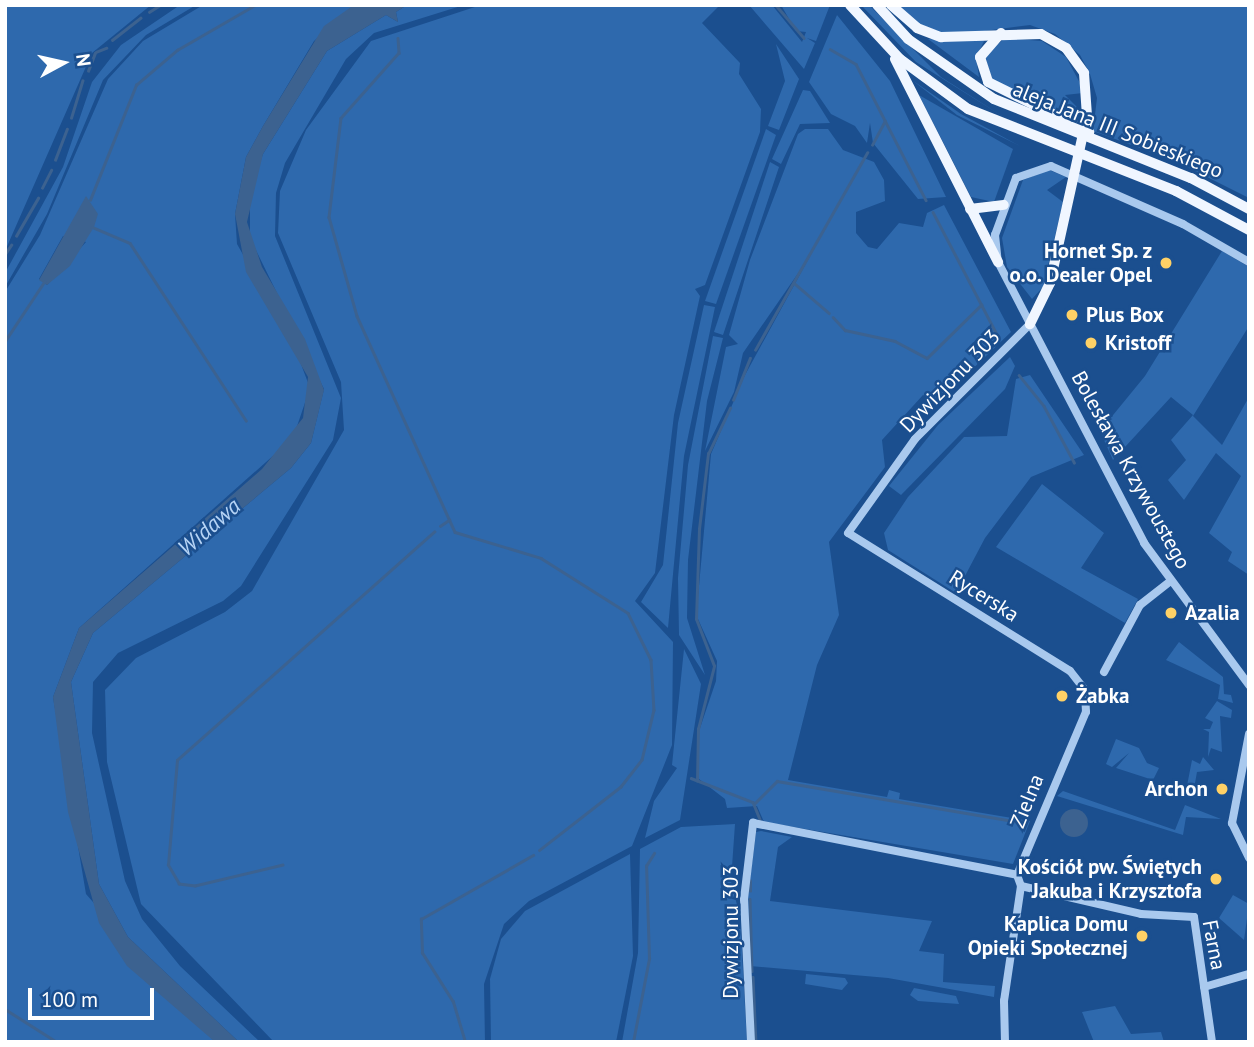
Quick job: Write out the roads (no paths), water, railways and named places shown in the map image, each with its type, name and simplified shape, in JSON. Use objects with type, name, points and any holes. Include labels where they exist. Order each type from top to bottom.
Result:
[{"type":"main road","points":[[850,5],[891,50],[998,262]]},
{"type":"main road","name":"aleja Jana III Sobieskiego","points":[[877,5],[973,87],[1033,119],[1125,152],[1249,209]]},
{"type":"main road","points":[[891,5],[917,28],[942,37],[1006,32],[1041,34],[1066,48],[1084,73],[1089,100],[1071,191],[1044,302],[1030,324]]},
{"type":"main road","points":[[1006,32],[982,50],[988,82],[1125,152]]},
{"type":"main road","name":"aleja Jana III Sobieskiego","points":[[891,50],[981,116],[1176,191],[1247,230]]},
{"type":"main road","points":[[970,209],[1004,205]]},
{"type":"street","points":[[998,262],[996,229],[1004,205],[1020,174],[1051,166],[1249,262]]},
{"type":"street","name":"Bolesława Krzywoustego","points":[[998,262],[1169,582],[1249,685]]},
{"type":"street","points":[[1020,303],[1044,302]]},
{"type":"street","name":"Dywizjonu 303","points":[[848,533],[915,439],[1030,324]]},
{"type":"street","name":"Rycerska","points":[[848,533],[1070,671],[1087,701]]},
{"type":"street","points":[[1104,672],[1140,605],[1169,582]]},
{"type":"street","name":"Zielna","points":[[1017,875],[1087,701]]},
{"type":"street","points":[[1249,734],[1231,823],[1249,858]]},
{"type":"street","name":"Dywizjonu 303","points":[[751,1042],[744,899],[753,823],[1017,875]]},
{"type":"street","points":[[1005,1042],[1004,1000],[1021,886],[1017,875]]},
{"type":"street","name":"Farna","points":[[1021,886],[1141,914],[1191,914],[1204,987]]},
{"type":"street","points":[[1212,1042],[1204,987],[1249,974]]},
{"type":"water","name":"Widawa","points":[[354,5],[407,5],[396,12],[398,22],[386,15],[327,51],[263,154],[247,222],[262,267],[305,339],[324,390],[311,443],[291,468],[93,633],[71,682],[99,884],[128,937],[239,1042],[215,1042],[127,966],[99,923],[68,812],[53,697],[79,628],[262,469],[303,418],[308,377],[246,272],[235,214],[246,157],[263,126],[324,26]]},
{"type":"water","points":[[86,196],[98,214],[94,227],[70,266],[47,285],[39,280]]},
{"type":"water","points":[[1074,809],[1084,813],[1088,823],[1084,833],[1074,837],[1064,833],[1060,823],[1064,813]]},
{"type":"waterway","points":[[149,12],[160,5]]},
{"type":"waterway","points":[[90,200],[136,85],[177,50],[255,5]]},
{"type":"waterway","points":[[776,5],[804,38]]},
{"type":"waterway","points":[[112,40],[140,18]]},
{"type":"waterway","points":[[398,38],[399,53],[341,118],[329,217],[357,316],[455,532],[541,558],[628,613],[651,660],[654,710],[642,760],[621,787],[540,850]]},
{"type":"waterway","points":[[96,52],[106,48]]},
{"type":"waterway","points":[[830,49],[856,64],[926,200]]},
{"type":"waterway","points":[[88,71],[95,53]]},
{"type":"waterway","points":[[71,118],[82,81]]},
{"type":"waterway","points":[[872,145],[885,121]]},
{"type":"waterway","points":[[55,160],[67,129]]},
{"type":"waterway","points":[[755,350],[867,153]]},
{"type":"waterway","points":[[42,188],[51,170]]},
{"type":"waterway","points":[[16,236],[38,198]]},
{"type":"waterway","points":[[933,212],[999,338]]},
{"type":"waterway","points":[[92,227],[130,243],[246,420]]},
{"type":"waterway","points":[[5,254],[11,245]]},
{"type":"waterway","points":[[5,341],[44,282]]},
{"type":"waterway","points":[[794,283],[829,313]]},
{"type":"waterway","points":[[833,317],[845,330],[895,341],[927,358],[981,305]]},
{"type":"waterway","points":[[733,400],[750,358]]},
{"type":"waterway","points":[[1019,375],[1044,406],[1074,462]]},
{"type":"waterway","points":[[697,781],[698,729],[714,666],[696,619],[699,529],[708,454],[730,408]]},
{"type":"waterway","points":[[440,526],[449,520]]},
{"type":"waterway","points":[[283,865],[195,886],[179,884],[168,865],[177,760],[434,532]]},
{"type":"waterway","points":[[691,778],[753,802],[760,819]]},
{"type":"waterway","points":[[755,803],[777,781],[1019,822]]},
{"type":"waterway","points":[[633,1042],[649,959],[646,866],[654,853]]},
{"type":"waterway","points":[[465,1042],[453,1002],[422,953],[421,919],[533,855]]},
{"type":"waterway","points":[[750,881],[750,891]]},
{"type":"waterway","points":[[750,899],[752,971]]},
{"type":"waterway","points":[[753,977],[756,1042]]},
{"type":"waterway","points":[[5,1009],[57,1042]]},
{"type":"place","name":"Hornet Sp. z o.o. Dealer Opel","points":[[1166,263]]},
{"type":"place","name":"Plus Box","points":[[1072,315]]},
{"type":"place","name":"Kristoff","points":[[1091,343]]},
{"type":"place","name":"Azalia","points":[[1171,613]]},
{"type":"place","name":"Żabka","points":[[1062,696]]},
{"type":"place","name":"Archon","points":[[1222,789]]},
{"type":"place","name":"Kościół pw. Świętych Jakuba i Krzysztofa","points":[[1216,879]]},
{"type":"place","name":"Kaplica Domu Opieki Społecznej","points":[[1142,936]]}]
